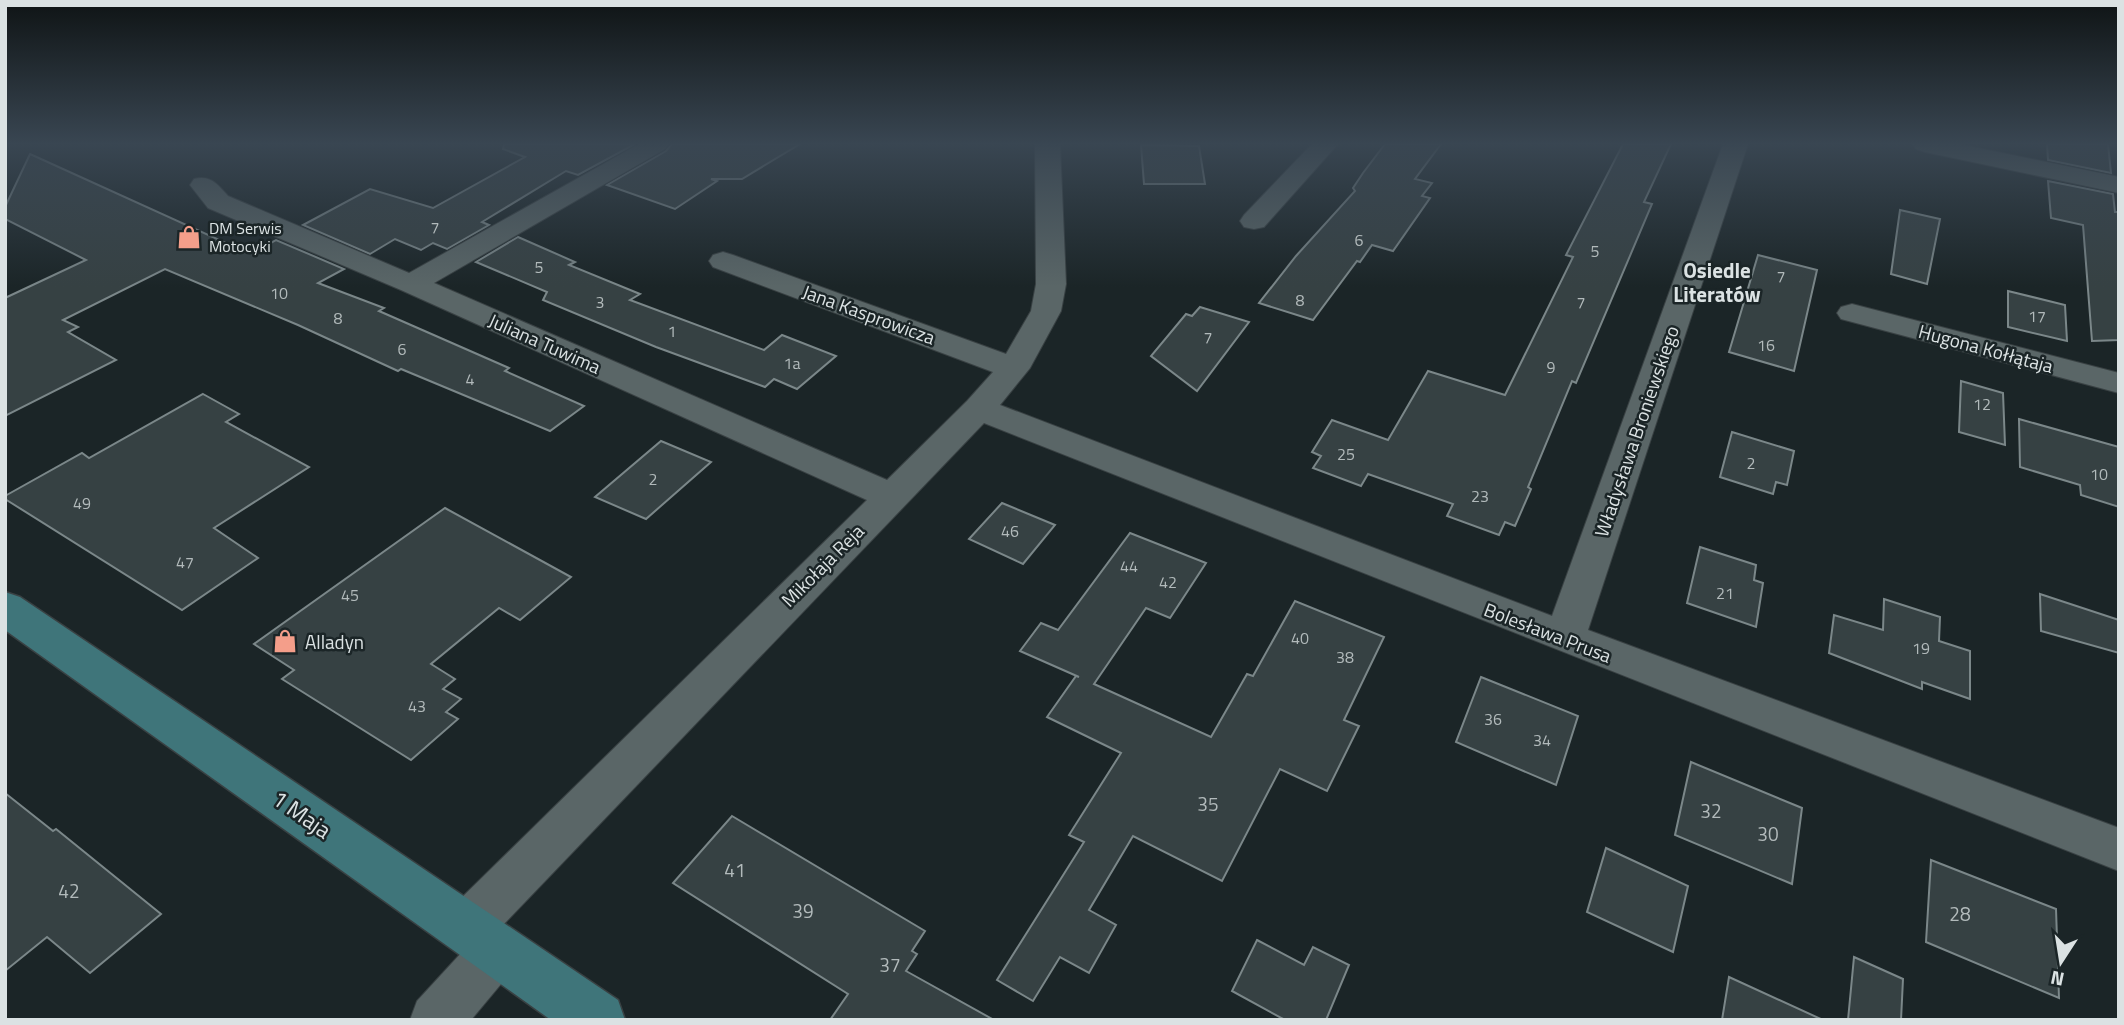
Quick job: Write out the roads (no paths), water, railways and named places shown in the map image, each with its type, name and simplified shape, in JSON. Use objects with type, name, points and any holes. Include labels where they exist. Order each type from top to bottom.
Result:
[{"type":"street","name":"Juliana Tuwima","points":[[209,192],[218,202],[411,284],[891,496]]},
{"type":"street","points":[[411,284],[572,192]]},
{"type":"street","name":"Mikołaja Reja","points":[[436,1020],[482,938],[891,496],[979,409],[1014,368],[1046,312],[1051,284],[1049,192]]},
{"type":"street","points":[[1254,220],[1280,192]]},
{"type":"street","name":"Władysława Broniewskiego","points":[[1565,638],[1719,192]]},
{"type":"street","name":"Jana Kasprowicza","points":[[723,261],[1014,368]]},
{"type":"street","name":"Hugona Kołłątaja","points":[[1852,313],[2119,383]]},
{"type":"street","name":"Bolesława Prusa","points":[[979,409],[1565,638],[2119,850]]},
{"type":"street","name":"1 Maja","points":[[5,608],[598,1020]]},
{"type":"place","name":"DM Serwis Motocyki","points":[[189,237]]},
{"type":"place","name":"Alladyn","points":[[285,641]]},
{"type":"district","name":"Osiedle Literatów","points":[[1717,282]]}]
